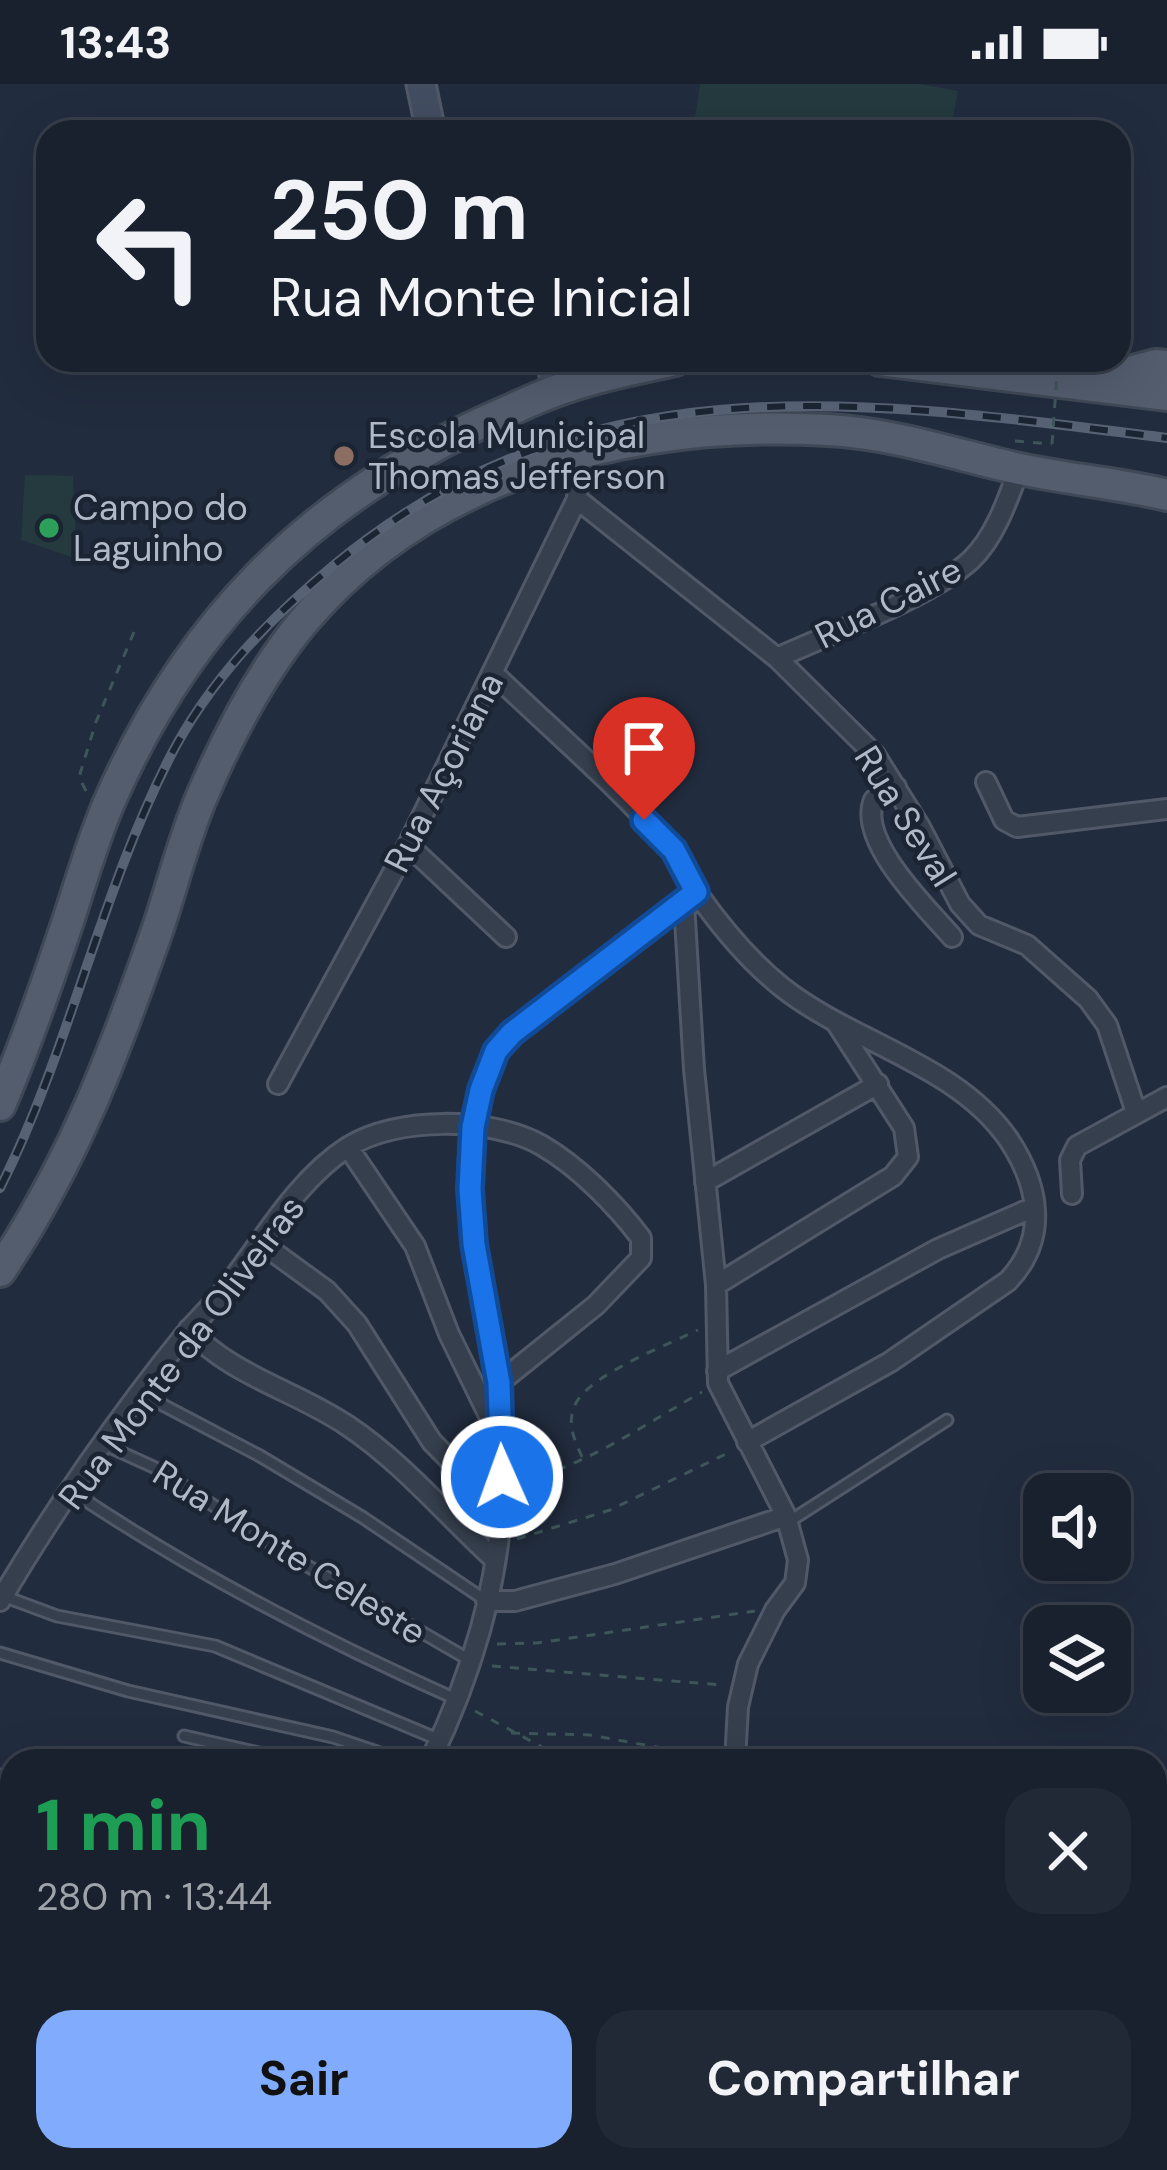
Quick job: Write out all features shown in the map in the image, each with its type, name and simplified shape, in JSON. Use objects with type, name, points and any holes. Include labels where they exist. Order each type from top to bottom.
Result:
[{"type":"main road","points":[[1131,372],[1167,366]]},
{"type":"main road","points":[[0,1105],[110,801],[176,675],[237,598],[289,546],[354,492],[417,453],[556,392],[623,372]]},
{"type":"main road","points":[[972,372],[1167,395]]},
{"type":"main road","points":[[1079,386],[1130,372]]},
{"type":"main road","points":[[0,1271],[49,1196],[88,1116],[201,800],[257,688],[302,623],[357,567],[406,531],[474,490],[579,450],[712,432],[830,430],[1167,495]]},
{"type":"street","points":[[421,84],[428,120]]},
{"type":"street","points":[[554,372],[556,392]]},
{"type":"street","name":"Rua Açoriana","points":[[278,1084],[408,844],[577,499],[579,450]]},
{"type":"street","name":"Rua Caire","points":[[777,658],[902,601],[974,558],[1008,500],[1019,469]]},
{"type":"street","name":"Rua Seval","points":[[577,499],[777,658],[874,755],[960,904],[980,926],[1027,945],[1097,1012],[1106,1025],[1136,1112]]},
{"type":"street","points":[[494,673],[674,850],[690,897],[694,1069],[716,1285],[717,1377],[787,1519],[798,1571],[756,1644],[741,1687],[735,1749]]},
{"type":"street","points":[[986,782],[1004,820],[1017,827],[1167,808]]},
{"type":"street","points":[[896,787],[874,800],[871,825],[910,890],[952,937]]},
{"type":"street","points":[[408,844],[506,937]]},
{"type":"street","points":[[690,897],[782,987],[959,1090],[991,1116],[1020,1159],[1034,1207],[1036,1239],[1024,1264],[987,1299],[890,1362],[747,1442]]},
{"type":"street","points":[[435,1749],[460,1701],[475,1653],[501,1512],[499,1383],[474,1244],[470,1189],[473,1127],[488,1068],[512,1033],[690,897]]},
{"type":"street","points":[[716,1285],[901,1169],[908,1157],[908,1142],[878,1084],[833,1018]]},
{"type":"street","points":[[705,1182],[878,1084]]},
{"type":"street","points":[[1072,1194],[1073,1149],[1167,1097]]},
{"type":"street","name":"Rua Monte da Oliveiras","points":[[1,1599],[140,1393],[190,1329],[320,1170],[348,1147],[381,1132],[410,1126],[473,1127],[519,1136],[561,1159],[635,1230],[644,1248],[641,1258],[596,1305],[499,1383]]},
{"type":"street","points":[[348,1147],[415,1246],[465,1370],[501,1440]]},
{"type":"street","points":[[717,1377],[938,1249],[1034,1207]]},
{"type":"street","points":[[261,1243],[327,1291],[357,1324],[432,1442],[501,1512]]},
{"type":"street","points":[[190,1329],[232,1364],[304,1400],[389,1456],[495,1551]]},
{"type":"street","points":[[486,1601],[514,1601],[615,1574],[787,1519]]},
{"type":"lane","points":[[140,1393],[362,1516],[486,1601]]},
{"type":"lane","points":[[787,1519],[947,1420]]},
{"type":"lane","name":"Rua Monte Celeste","points":[[105,1445],[160,1470],[285,1553],[475,1653]]},
{"type":"lane","points":[[73,1492],[161,1551],[280,1618],[460,1701]]},
{"type":"lane","points":[[1,1599],[57,1616],[215,1646],[440,1739]]},
{"type":"lane","points":[[0,1653],[145,1695],[367,1749]]},
{"type":"lane","points":[[184,1736],[241,1749]]},
{"type":"path","points":[[1052,444],[1057,372]]},
{"type":"path","points":[[110,801],[86,791],[79,777],[96,722],[134,632]]},
{"type":"path","points":[[582,1459],[571,1427],[576,1402],[584,1392],[717,1321]]},
{"type":"path","points":[[502,1477],[532,1477],[582,1459],[717,1377]]},
{"type":"path","points":[[495,1551],[610,1510],[747,1442]]},
{"type":"path","points":[[475,1653],[775,1610]]},
{"type":"path","points":[[475,1653],[528,1671],[741,1687]]},
{"type":"path","points":[[460,1701],[544,1749]]},
{"type":"path","points":[[511,1733],[590,1735],[668,1749]]},
{"type":"path","points":[[440,1739],[457,1749]]},
{"type":"green space","points":[[700,84],[919,84],[958,91],[952,120],[695,120]]},
{"type":"green space","name":"Campo do Laguinho","points":[[25,475],[73,476],[77,559],[21,540]]},
{"type":"railway","points":[[0,1188],[46,1082],[123,863],[186,729],[222,677],[286,607],[334,565],[430,498],[528,452],[629,423],[732,409],[838,406],[946,412],[1167,438]]},
{"type":"place","name":"Escola Municipal Thomas Jefferson","points":[[344,456]]},
{"type":"place","name":"Campo do Laguinho","points":[[49,528]]},
{"type":"route","points":[[502,1477],[499,1383],[474,1244],[470,1189],[476,1107],[496,1051],[512,1033],[696,892],[674,850],[644,820]]}]
